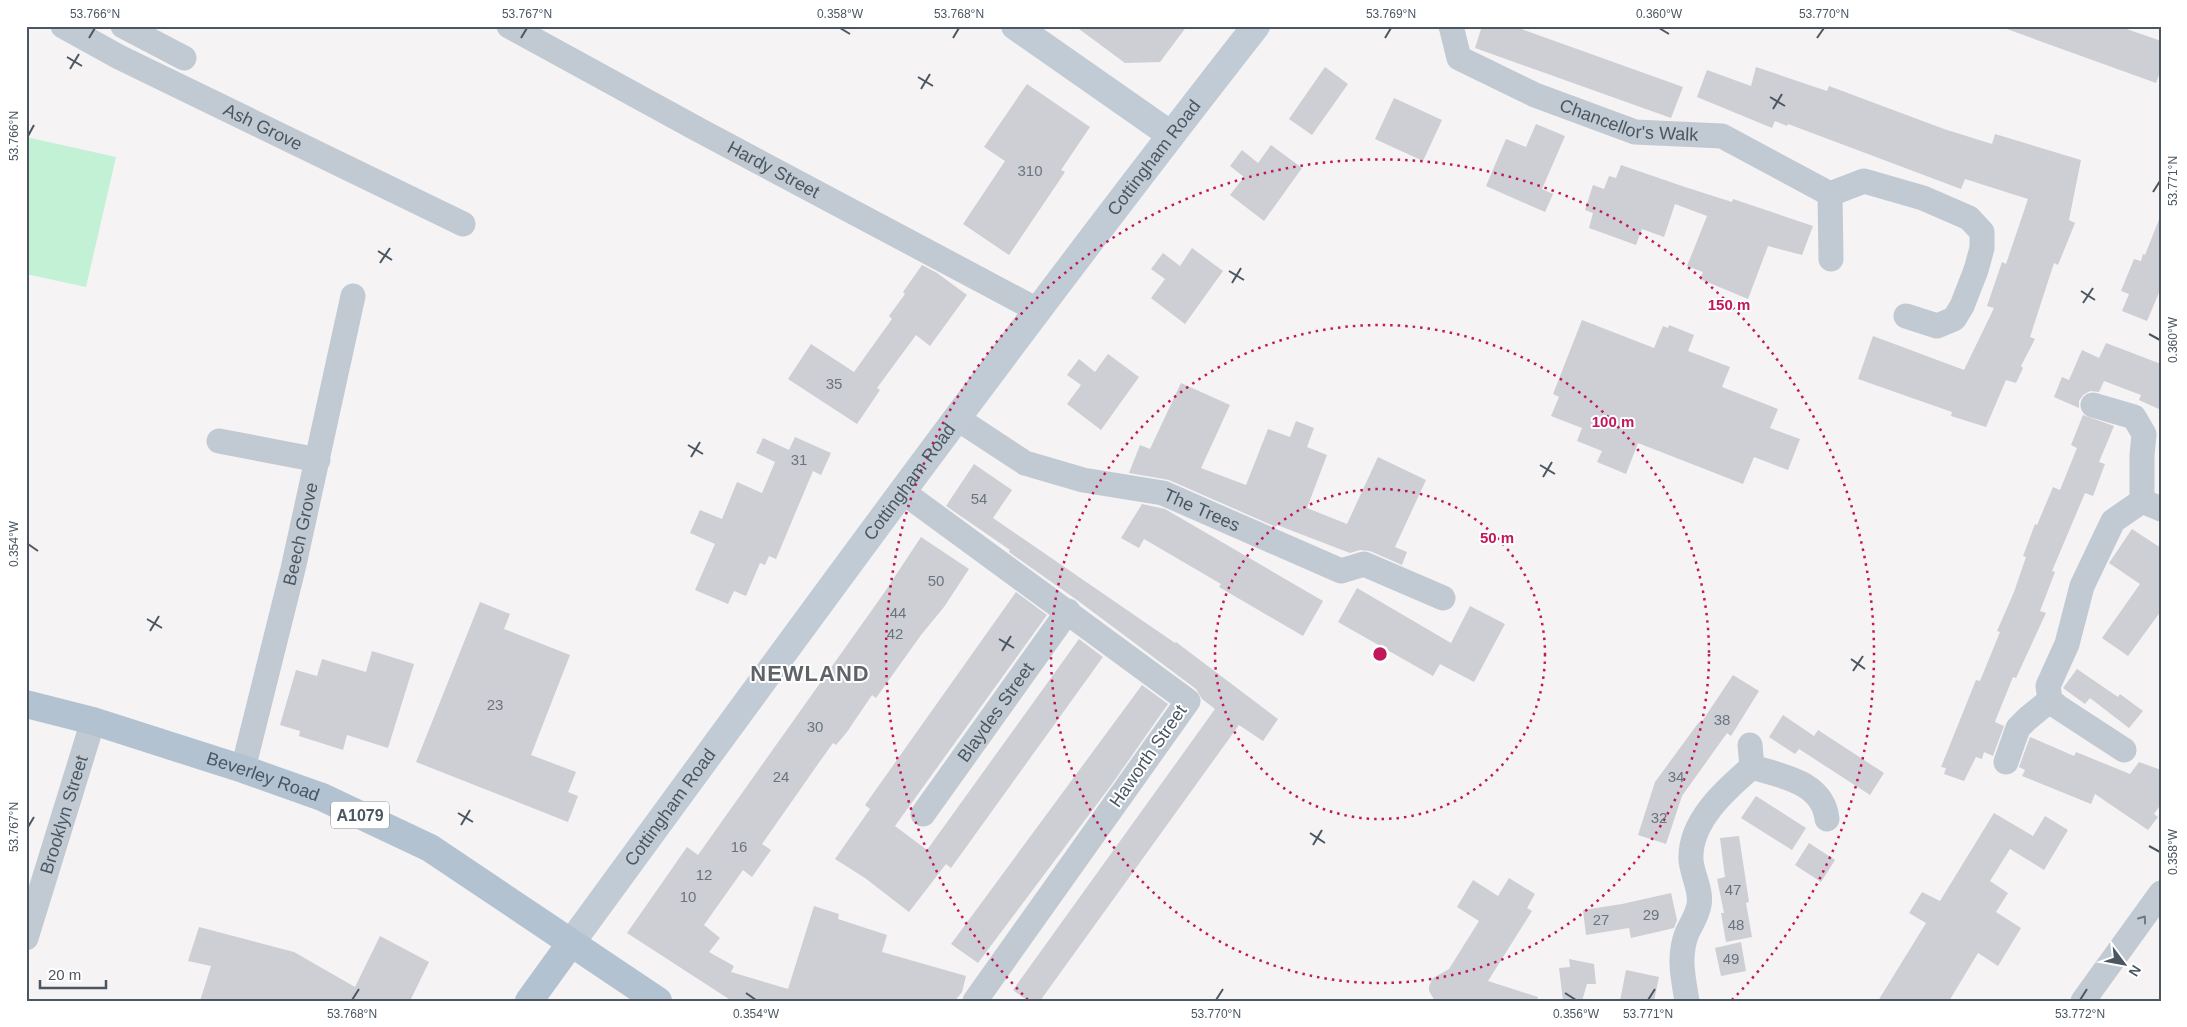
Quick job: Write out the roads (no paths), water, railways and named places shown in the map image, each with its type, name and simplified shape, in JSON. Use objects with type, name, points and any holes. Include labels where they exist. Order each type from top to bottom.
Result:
[{"type":"main road","points":[[1015,26],[1171,135]]},
{"type":"main road","name":"Cottingham Road","points":[[571,943],[958,419],[1171,135],[1256,26]]},
{"type":"main road","name":"Beverley Road","points":[[26,704],[93,721],[243,768],[322,797],[430,848],[658,1001]]},
{"type":"main road","points":[[529,1001],[571,943]]},
{"type":"street","name":"Ash Grove","points":[[63,26],[119,57],[463,224]]},
{"type":"street","points":[[123,26],[184,58]]},
{"type":"street","name":"Hardy Street","points":[[509,26],[699,130],[1039,311]]},
{"type":"street","name":"Chancellor's Walk","points":[[1452,26],[1459,58],[1535,95],[1635,132],[1722,136],[1830,194]]},
{"type":"street","points":[[1831,259],[1832,226],[1830,194],[1864,181],[1923,198],[1969,218],[1982,232],[1982,248],[1962,306],[1954,319],[1936,326],[1906,316]]},
{"type":"street","name":"Beech Grove","points":[[243,768],[318,460],[353,296]]},
{"type":"street","points":[[2094,404],[2134,417],[2144,434],[2142,455],[2152,505],[2113,521],[2082,586],[2067,644],[2048,686],[2050,700],[2124,750]]},
{"type":"street","name":"The Trees","points":[[958,419],[1025,463],[1083,480],[1163,493],[1341,572],[1364,564],[1444,598]]},
{"type":"street","points":[[219,441],[318,460]]},
{"type":"street","name":"Haworth Street","points":[[904,492],[1188,701],[975,1001]]},
{"type":"street","name":"Blaydes Street","points":[[922,814],[1068,611]]},
{"type":"street","points":[[2006,762],[2018,728],[2027,718],[2050,700]]},
{"type":"street","name":"Brooklyn Street","points":[[26,938],[93,721]]},
{"type":"street","points":[[1687,1001],[1681,969],[1681,952],[1700,904],[1691,861],[1692,844],[1699,825],[1732,785],[1751,756],[1784,776],[1801,783],[1815,793],[1826,807],[1827,819]]},
{"type":"street","points":[[2083,1001],[2161,893]]},
{"type":"district","name":"NEWLAND","points":[[810,673]]}]
